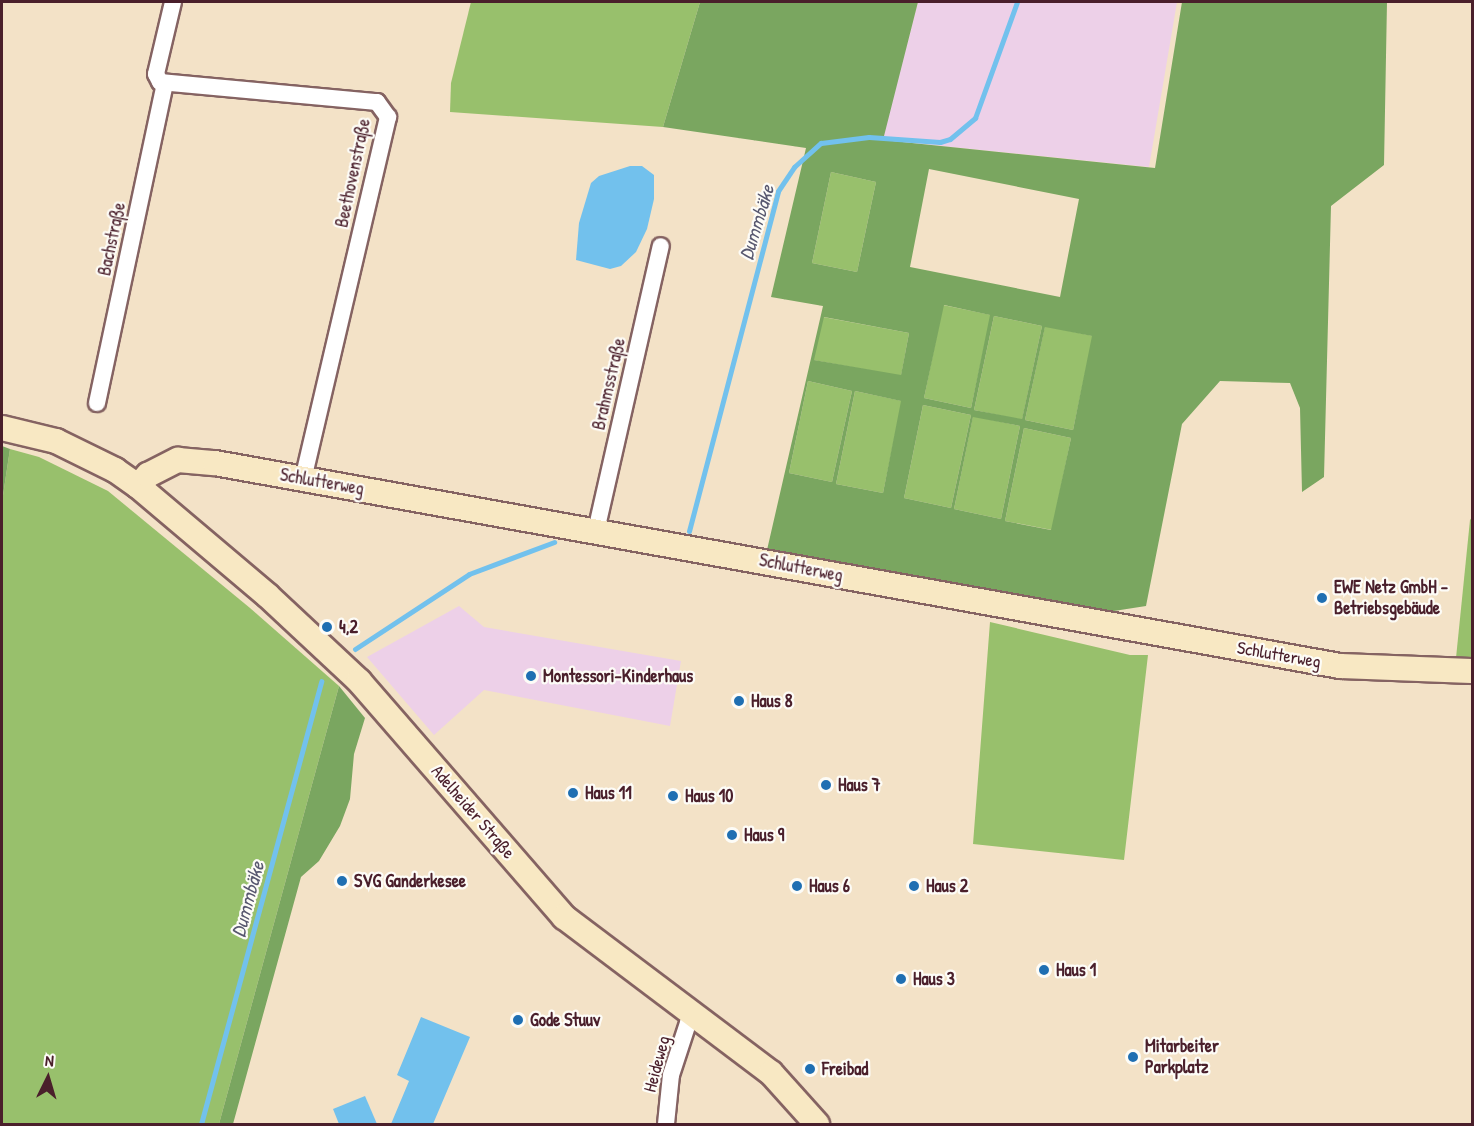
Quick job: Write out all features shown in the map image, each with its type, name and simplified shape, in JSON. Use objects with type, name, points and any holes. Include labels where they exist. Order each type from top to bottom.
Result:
[{"type":"street","points":[[165,83],[157,79],[156,74],[173,2]]},
{"type":"street","name":"Bachstraße","points":[[97,403],[165,83]]},
{"type":"street","name":"Beethovenstraße","points":[[165,83],[377,102],[388,117],[303,478]]},
{"type":"street","name":"Brahmsstraße","points":[[596,531],[661,246]]},
{"type":"street","name":"Adelheider Straße","points":[[2,428],[56,441],[90,456],[138,486],[268,596],[359,681],[564,917],[771,1073],[817,1125]]},
{"type":"street","name":"Schlutterweg","points":[[138,486],[148,474],[178,460],[303,478],[1340,666],[1473,671]]},
{"type":"street","name":"Heideweg","points":[[666,1125],[671,1075],[688,1023],[694,1015]]},
{"type":"shaded area","points":[[918,2],[1177,2],[1149,167],[882,140]]},
{"type":"shaded area","name":"Montessori-Kinderhaus","points":[[459,606],[484,627],[681,661],[670,726],[484,690],[434,735],[367,657]]},
{"type":"green space","points":[[471,2],[700,2],[663,127],[450,112],[451,83]]},
{"type":"green space","points":[[700,2],[918,2],[883,140],[1155,168],[1182,2],[1387,2],[1384,165],[1331,206],[1324,477],[1302,492],[1300,408],[1290,383],[1220,381],[1182,424],[1146,606],[1101,613],[767,550],[823,306],[771,297],[806,148],[663,127]],"holes":[[[929,169],[1079,199],[1060,297],[910,267]],[[831,172],[876,182],[857,272],[812,263]],[[944,305],[990,315],[971,408],[924,398]],[[994,316],[1042,326],[1022,419],[974,410]],[[824,317],[909,333],[901,375],[814,360]],[[1045,327],[1092,336],[1073,430],[1025,420]],[[808,381],[852,391],[832,482],[789,473]],[[855,391],[901,401],[883,493],[836,484]],[[923,405],[971,415],[951,508],[904,498]],[[973,417],[1020,426],[1001,519],[954,509]],[[1024,428],[1071,438],[1051,530],[1005,521]]]},
{"type":"green space","points":[[831,172],[876,182],[857,272],[812,263]]},
{"type":"green space","points":[[943,305],[991,315],[971,408],[924,398]]},
{"type":"green space","points":[[994,316],[1042,326],[1022,420],[974,410]]},
{"type":"green space","points":[[823,317],[909,333],[901,376],[813,360]]},
{"type":"green space","points":[[1045,326],[1093,336],[1073,430],[1025,420]]},
{"type":"green space","points":[[808,381],[852,391],[832,482],[789,473]]},
{"type":"green space","points":[[855,391],[902,401],[883,493],[836,484]]},
{"type":"green space","points":[[923,405],[971,415],[951,508],[904,498]]},
{"type":"green space","points":[[973,416],[1020,426],[1001,519],[954,509]]},
{"type":"green space","points":[[1024,428],[1071,438],[1052,530],[1005,521]]},
{"type":"green space","points":[[2,446],[10,449],[2,502]]},
{"type":"green space","points":[[10,449],[39,457],[108,491],[250,608],[339,686],[219,1124],[2,1124],[2,502]]},
{"type":"green space","points":[[1472,517],[1472,659],[1456,658]]},
{"type":"green space","points":[[990,622],[1130,655],[1148,655],[1124,860],[973,844]]},
{"type":"green space","points":[[339,686],[365,718],[354,754],[350,799],[340,826],[319,861],[301,877],[233,1124],[219,1124]]},
{"type":"water","points":[[630,166],[642,166],[654,175],[654,199],[647,229],[636,252],[621,266],[610,269],[576,260],[579,223],[591,183],[599,176]]},
{"type":"water","points":[[421,1017],[470,1037],[433,1124],[391,1124],[409,1081],[397,1075]]},
{"type":"water","points":[[365,1096],[377,1124],[339,1124],[333,1109]]},
{"type":"waterway","name":"Dummbäke","points":[[689,531],[778,191],[794,167],[821,143],[869,137],[940,142],[950,139],[975,118],[1017,2]]},
{"type":"waterway","name":"Dummbäke","points":[[355,649],[469,574],[554,542]]},
{"type":"waterway","name":"Dummbäke","points":[[201,1124],[321,681]]},
{"type":"place","name":"EWE Netz GmbH - Betriebsgebäude","points":[[1322,598]]},
{"type":"place","name":"4,2","points":[[327,627]]},
{"type":"place","name":"Montessori-Kinderhaus","points":[[531,676]]},
{"type":"place","name":"Haus 8","points":[[739,701]]},
{"type":"place","name":"Haus 7","points":[[826,785]]},
{"type":"place","name":"Haus 11","points":[[573,793]]},
{"type":"place","name":"Haus 10","points":[[673,796]]},
{"type":"place","name":"Haus 9","points":[[732,835]]},
{"type":"place","name":"SVG Ganderkesee","points":[[342,881]]},
{"type":"place","name":"Haus 6","points":[[797,886]]},
{"type":"place","name":"Haus 2","points":[[914,886]]},
{"type":"place","name":"Haus 1","points":[[1044,970]]},
{"type":"place","name":"Haus 3","points":[[901,979]]},
{"type":"place","name":"Gode Stuuv","points":[[518,1020]]},
{"type":"place","name":"Mitarbeiter Parkplatz","points":[[1133,1057]]},
{"type":"place","name":"Freibad","points":[[810,1069]]}]
